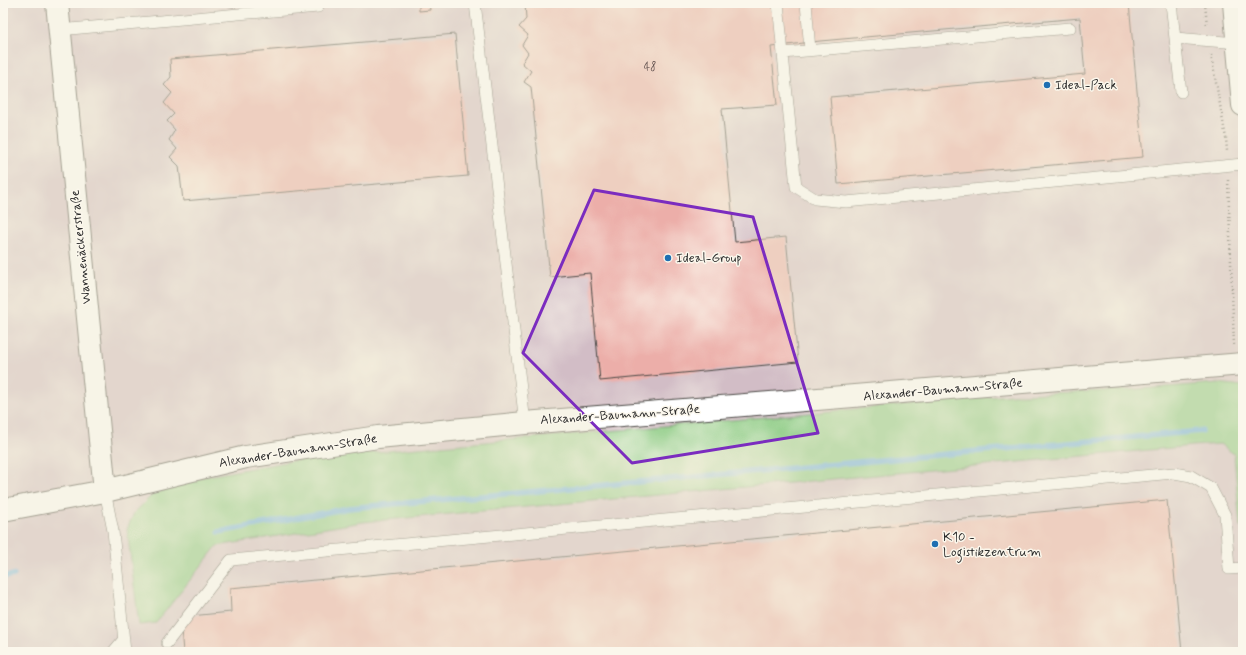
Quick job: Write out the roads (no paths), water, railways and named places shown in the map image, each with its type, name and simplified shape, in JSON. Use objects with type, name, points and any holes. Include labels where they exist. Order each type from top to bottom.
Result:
[{"type":"street","name":"Wannenäckerstraße","points":[[57,3],[104,491]]},
{"type":"street","points":[[1234,3],[1240,43],[1243,105]]},
{"type":"street","name":"Alexander-Baumann-Straße","points":[[3,510],[104,491],[246,457],[378,437],[525,423],[1238,365]]},
{"type":"lane","points":[[60,30],[318,7],[318,3]]},
{"type":"lane","points":[[475,3],[525,423]]},
{"type":"lane","points":[[778,3],[796,187],[815,199],[846,202],[1243,164]]},
{"type":"lane","points":[[806,3],[810,50]]},
{"type":"lane","points":[[1171,3],[1181,92]]},
{"type":"lane","points":[[783,53],[1070,28]]},
{"type":"lane","points":[[1175,38],[1240,43]]},
{"type":"lane","points":[[167,643],[231,560],[1174,473],[1191,476],[1211,488],[1225,515],[1229,569],[1243,568]]},
{"type":"lane","points":[[104,491],[113,531],[125,652]]},
{"type":"lane","points":[[113,652],[124,639]]},
{"type":"waterway","points":[[219,532],[349,508],[1202,431]]},
{"type":"waterway","points":[[3,577],[14,575]]},
{"type":"place","name":"Ideal-Pack","points":[[1047,85]]},
{"type":"place","name":"Ideal-Group","points":[[668,258]]},
{"type":"place","name":"K10 - Logistikzentrum","points":[[935,544]]}]
